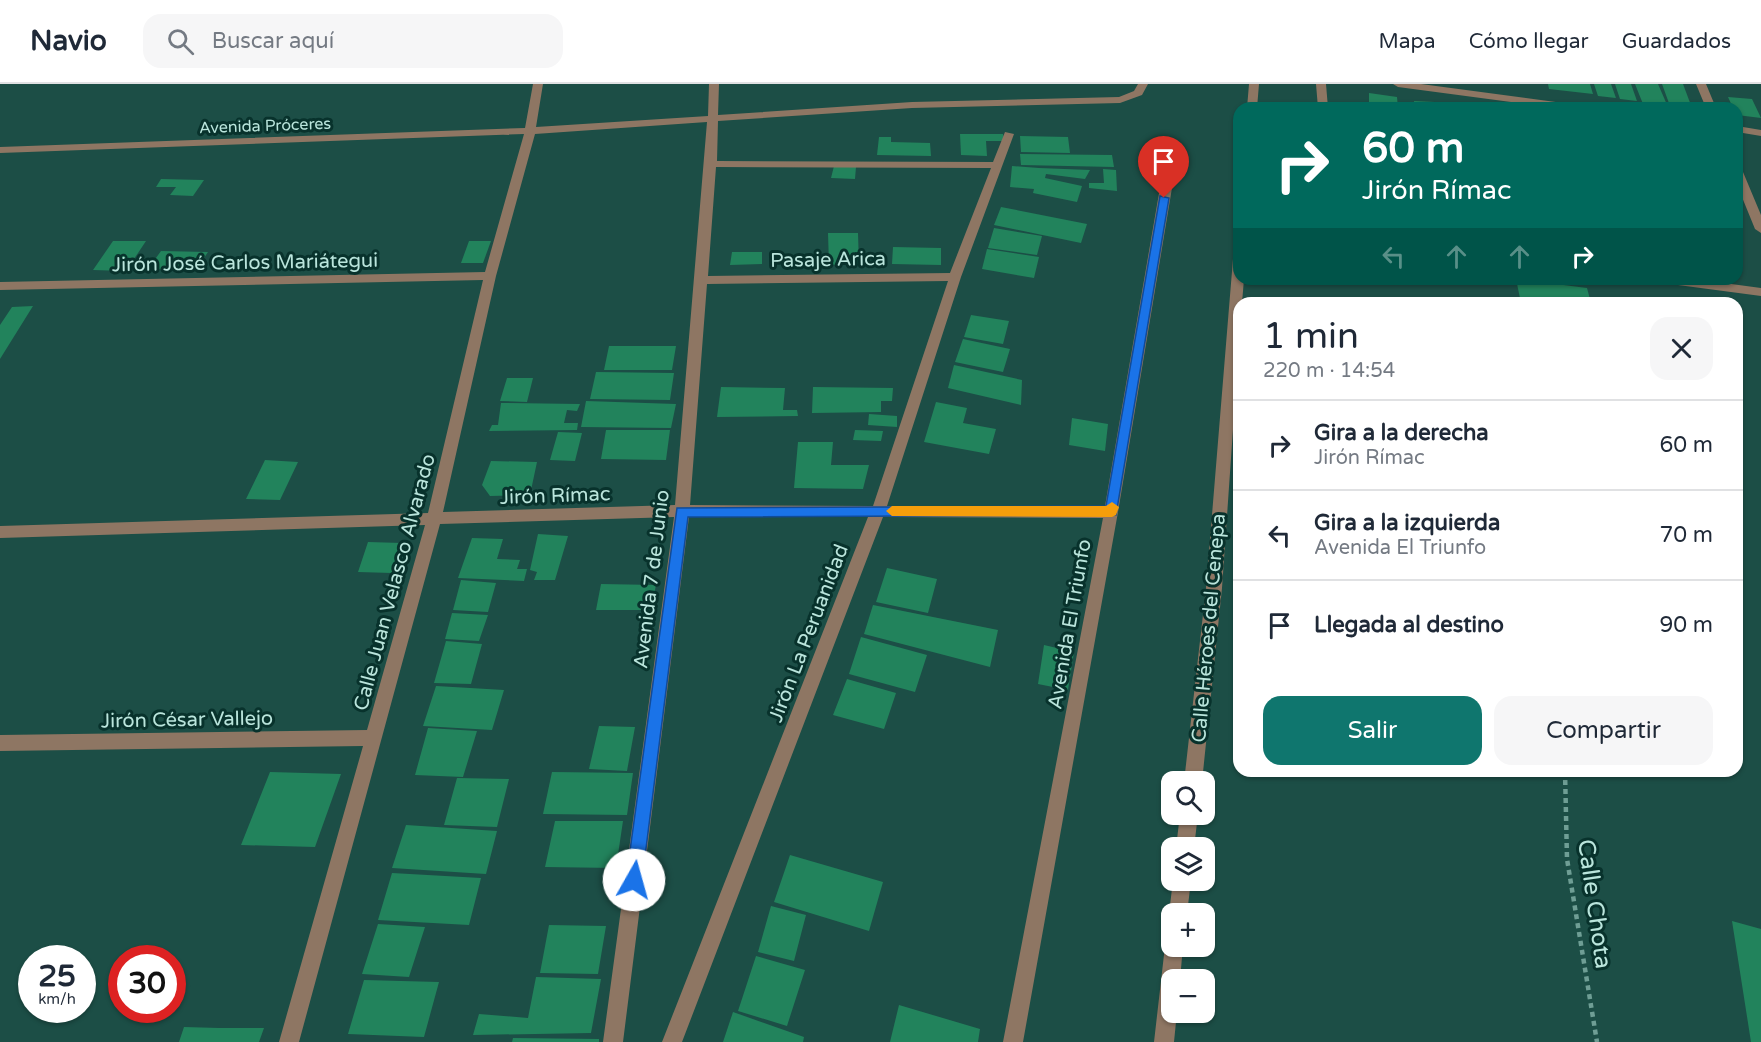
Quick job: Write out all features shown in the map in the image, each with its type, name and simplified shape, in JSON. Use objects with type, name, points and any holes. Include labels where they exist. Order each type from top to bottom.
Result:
[{"type":"street","name":"Calle Juan Velasco Alvarado","points":[[289,1042],[434,520],[490,276],[530,131],[538,84]]},
{"type":"street","name":"Avenida 7 de Junio","points":[[613,1042],[682,512],[711,164],[714,84]]},
{"type":"street","name":"Avenida Próceres","points":[[0,150],[530,131],[912,105],[1120,100],[1138,93],[1143,84]]},
{"type":"street","points":[[1252,102],[1254,84]]},
{"type":"street","points":[[1321,84],[1322,102]]},
{"type":"street","points":[[1398,84],[1533,102]]},
{"type":"street","points":[[1701,84],[1708,102]]},
{"type":"street","points":[[1743,130],[1761,133]]},
{"type":"street","name":"Jirón La Peruanidad","points":[[672,1042],[878,511],[955,277],[1009,134]]},
{"type":"street","points":[[711,164],[998,165]]},
{"type":"street","name":"Avenida El Triunfo","points":[[1013,1042],[1112,512],[1168,176]]},
{"type":"street","points":[[1743,186],[1761,229]]},
{"type":"street","name":"Jirón José Carlos Mariátegui","points":[[0,286],[490,276]]},
{"type":"street","name":"Pasaje Arica","points":[[701,280],[955,277]]},
{"type":"street","points":[[1708,285],[1761,292]]},
{"type":"street","name":"Calle Héroes del Cenepa","points":[[1193,771],[1214,588],[1233,338]]},
{"type":"street","name":"Jirón Rímac","points":[[0,532],[682,512],[1112,512]]},
{"type":"street","name":"Jirón César Vallejo","points":[[0,743],[374,738]]},
{"type":"street","points":[[1164,1042],[1173,957]]},
{"type":"path","name":"Calle Chota","points":[[1565,777],[1567,860],[1597,1042]]},
{"type":"building","points":[[1548,84],[1590,84],[1593,94],[1549,89]]},
{"type":"building","points":[[1594,84],[1611,84],[1616,98],[1598,96]]},
{"type":"building","points":[[1615,84],[1631,84],[1637,101],[1620,99]]},
{"type":"building","points":[[1635,84],[1658,84],[1666,102],[1642,102]]},
{"type":"building","points":[[1662,84],[1683,84],[1690,102],[1669,102]]},
{"type":"building","points":[[1369,93],[1397,97],[1397,102],[1369,102]]},
{"type":"building","points":[[1728,97],[1752,99],[1761,118],[1743,116],[1743,102],[1730,102]]},
{"type":"building","points":[[960,134],[1003,134],[1004,141],[986,141],[987,156],[961,155]]},
{"type":"building","points":[[1020,136],[1068,137],[1070,153],[1021,152]]},
{"type":"building","points":[[879,137],[891,137],[891,142],[930,143],[931,156],[877,155]]},
{"type":"building","points":[[1020,154],[1112,155],[1114,167],[1021,165]]},
{"type":"building","points":[[834,166],[856,167],[855,179],[831,178]]},
{"type":"building","points":[[1012,166],[1090,170],[1085,179],[1046,174],[1045,178],[1082,186],[1077,202],[1033,193],[1034,189],[1010,187]]},
{"type":"building","points":[[1103,169],[1116,170],[1117,191],[1089,188],[1089,183],[1104,183]]},
{"type":"building","points":[[161,179],[204,180],[193,196],[170,195],[176,187],[156,187]]},
{"type":"building","points":[[1001,207],[1087,224],[1081,243],[994,225]]},
{"type":"building","points":[[994,228],[1042,236],[1037,255],[988,248]]},
{"type":"building","points":[[828,233],[858,233],[859,264],[829,265]]},
{"type":"building","points":[[113,241],[146,241],[126,271],[93,270]]},
{"type":"building","points":[[469,241],[491,241],[483,263],[461,263]]},
{"type":"building","points":[[893,247],[941,248],[941,265],[892,264]]},
{"type":"building","points":[[987,249],[1039,257],[1034,278],[982,269]]},
{"type":"building","points":[[161,251],[208,252],[196,270],[148,269]]},
{"type":"building","points":[[732,252],[762,252],[762,264],[730,265]]},
{"type":"building","points":[[1517,285],[1563,285],[1587,288],[1589,297],[1520,297]]},
{"type":"building","points":[[33,306],[0,359],[0,325],[12,307]]},
{"type":"building","points":[[971,315],[1009,321],[1003,344],[964,337]]},
{"type":"building","points":[[963,339],[1010,349],[1003,372],[955,362]]},
{"type":"building","points":[[609,346],[676,346],[672,370],[604,370]]},
{"type":"building","points":[[954,365],[1022,380],[1021,405],[948,388]]},
{"type":"building","points":[[596,372],[674,373],[670,400],[590,399]]},
{"type":"building","points":[[507,378],[533,378],[527,402],[500,401]]},
{"type":"building","points":[[721,387],[785,388],[783,410],[797,410],[798,416],[717,417]]},
{"type":"building","points":[[813,387],[893,388],[892,401],[881,401],[881,412],[812,413]]},
{"type":"building","points":[[586,401],[676,404],[671,428],[581,427]]},
{"type":"building","points":[[936,402],[967,408],[963,423],[996,429],[989,454],[924,442]]},
{"type":"building","points":[[501,403],[580,404],[577,411],[567,410],[564,423],[578,423],[577,430],[489,431],[492,425],[498,425]]},
{"type":"building","points":[[869,414],[897,416],[897,427],[868,425]]},
{"type":"building","points":[[1072,418],[1108,424],[1105,451],[1069,445]]},
{"type":"building","points":[[606,430],[670,430],[666,460],[601,459]]},
{"type":"building","points":[[855,430],[883,431],[881,441],[853,440]]},
{"type":"building","points":[[558,432],[582,433],[575,461],[550,460]]},
{"type":"building","points":[[798,442],[833,442],[831,465],[869,465],[863,489],[794,488]]},
{"type":"building","points":[[265,460],[298,462],[280,500],[246,499]]},
{"type":"building","points":[[491,461],[537,462],[530,495],[490,496],[482,485]]},
{"type":"building","points":[[538,534],[568,536],[555,580],[534,580],[537,572],[530,570]]},
{"type":"building","points":[[472,538],[503,539],[497,559],[520,560],[517,569],[527,569],[524,581],[458,578]]},
{"type":"building","points":[[368,542],[402,543],[392,573],[358,572]]},
{"type":"building","points":[[887,568],[937,579],[928,613],[876,602]]},
{"type":"building","points":[[461,580],[496,583],[488,612],[453,610]]},
{"type":"building","points":[[601,584],[656,585],[651,610],[596,610]]},
{"type":"building","points":[[873,605],[998,630],[990,667],[864,634]]},
{"type":"building","points":[[452,613],[488,615],[479,641],[445,639]]},
{"type":"building","points":[[861,637],[927,655],[915,692],[849,674]]},
{"type":"building","points":[[446,641],[482,644],[471,684],[434,683]]},
{"type":"building","points":[[1044,645],[1074,652],[1068,690],[1038,684]]},
{"type":"building","points":[[847,679],[896,693],[884,729],[833,715]]},
{"type":"building","points":[[436,686],[504,690],[492,730],[423,726]]},
{"type":"building","points":[[599,726],[635,727],[627,771],[589,769]]},
{"type":"building","points":[[428,728],[477,731],[463,777],[415,775]]},
{"type":"building","points":[[270,772],[341,774],[315,847],[241,845]]},
{"type":"building","points":[[552,772],[633,773],[627,815],[543,814]]},
{"type":"building","points":[[457,778],[509,779],[497,827],[444,825]]},
{"type":"building","points":[[555,821],[623,821],[616,868],[545,867]]},
{"type":"building","points":[[406,825],[497,831],[486,874],[392,868]]},
{"type":"building","points":[[790,855],[883,882],[869,931],[774,902]]},
{"type":"building","points":[[392,873],[481,878],[469,925],[378,920]]},
{"type":"building","points":[[771,906],[806,915],[794,961],[758,952]]},
{"type":"building","points":[[1732,921],[1761,929],[1761,1042],[1751,1042]]},
{"type":"building","points":[[378,924],[425,927],[409,977],[362,974]]},
{"type":"building","points":[[549,925],[606,926],[598,974],[540,973]]},
{"type":"building","points":[[756,956],[805,970],[787,1026],[738,1011]]},
{"type":"building","points":[[536,977],[601,979],[591,1033],[473,1035],[479,1014],[528,1018]]},
{"type":"building","points":[[364,980],[439,982],[424,1037],[348,1034]]},
{"type":"building","points":[[899,1005],[980,1029],[978,1042],[890,1042]]},
{"type":"building","points":[[733,1012],[804,1037],[803,1042],[723,1042]]},
{"type":"building","points":[[184,1027],[264,1028],[259,1042],[179,1042]]},
{"type":"building","points":[[513,1038],[599,1039],[599,1042],[512,1042]]},
{"type":"slow traffic","points":[[892,511],[1112,512],[1112,507]]},
{"type":"route","points":[[634,880],[682,512],[1112,512],[1164,198]]}]
